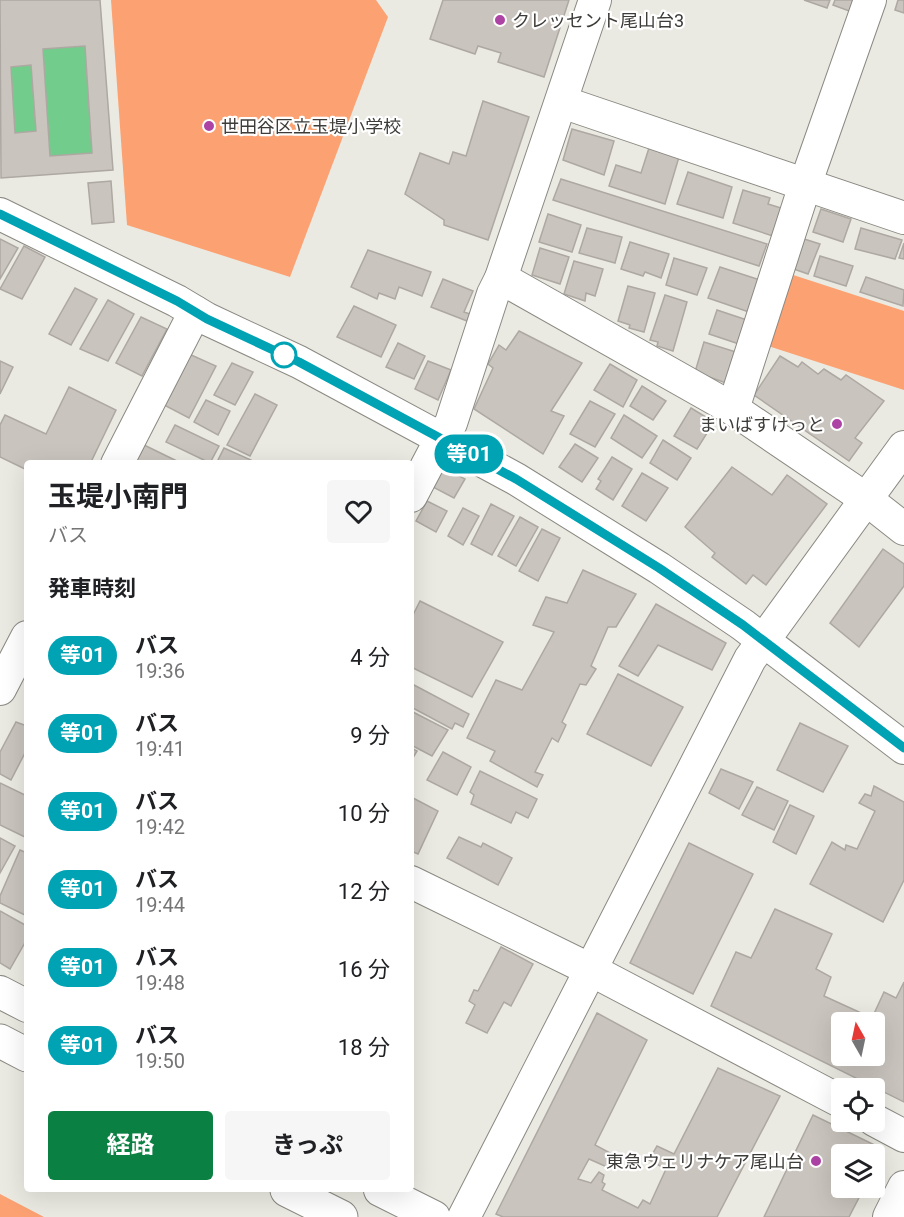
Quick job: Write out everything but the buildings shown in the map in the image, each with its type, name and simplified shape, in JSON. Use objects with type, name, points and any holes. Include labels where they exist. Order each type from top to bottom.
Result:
[{"type":"main road","points":[[0,1041],[24,1053]]},
{"type":"main road","points":[[291,1192],[341,1217]]},
{"type":"street","points":[[414,490],[452,423],[493,294],[501,278],[595,0]]},
{"type":"street","points":[[733,409],[805,185],[870,0]]},
{"type":"street","points":[[562,102],[904,218]]},
{"type":"street","points":[[0,214],[299,362],[516,479],[659,568],[743,625],[904,748]]},
{"type":"street","points":[[501,278],[733,409],[866,499],[904,529]]},
{"type":"street","points":[[119,460],[195,312]]},
{"type":"street","points":[[464,1217],[750,660],[904,447]]},
{"type":"street","points":[[9,677],[24,644]]},
{"type":"street","points":[[414,883],[591,970],[831,1096]]},
{"type":"street","points":[[0,992],[24,1004]]},
{"type":"street","points":[[885,1126],[904,1136]]},
{"type":"street","points":[[889,1217],[904,1187]]},
{"type":"street","points":[[384,1192],[434,1217]]},
{"type":"shaded area","points":[[111,0],[376,0],[388,17],[290,277],[127,225]]},
{"type":"shaded area","points":[[85,46],[92,153],[50,156],[43,49]]},
{"type":"shaded area","points":[[31,65],[36,131],[15,133],[11,67]]},
{"type":"shaded area","points":[[784,272],[904,311],[904,390],[762,344]]},
{"type":"shaded area","points":[[0,1194],[44,1217],[0,1217]]},
{"type":"bus line","name":"等01","points":[[0,214],[177,301],[207,319],[299,362],[516,479],[659,568],[743,625],[904,748]]},
{"type":"place","name":"クレッセント尾山台3","points":[[500,20]]},
{"type":"place","name":"世田谷区立玉堤小学校","points":[[209,126]]},
{"type":"place","name":"まいばすけっと","points":[[837,424]]},
{"type":"place","name":"東急ウェリナケア尾山台","points":[[816,1161]]}]
